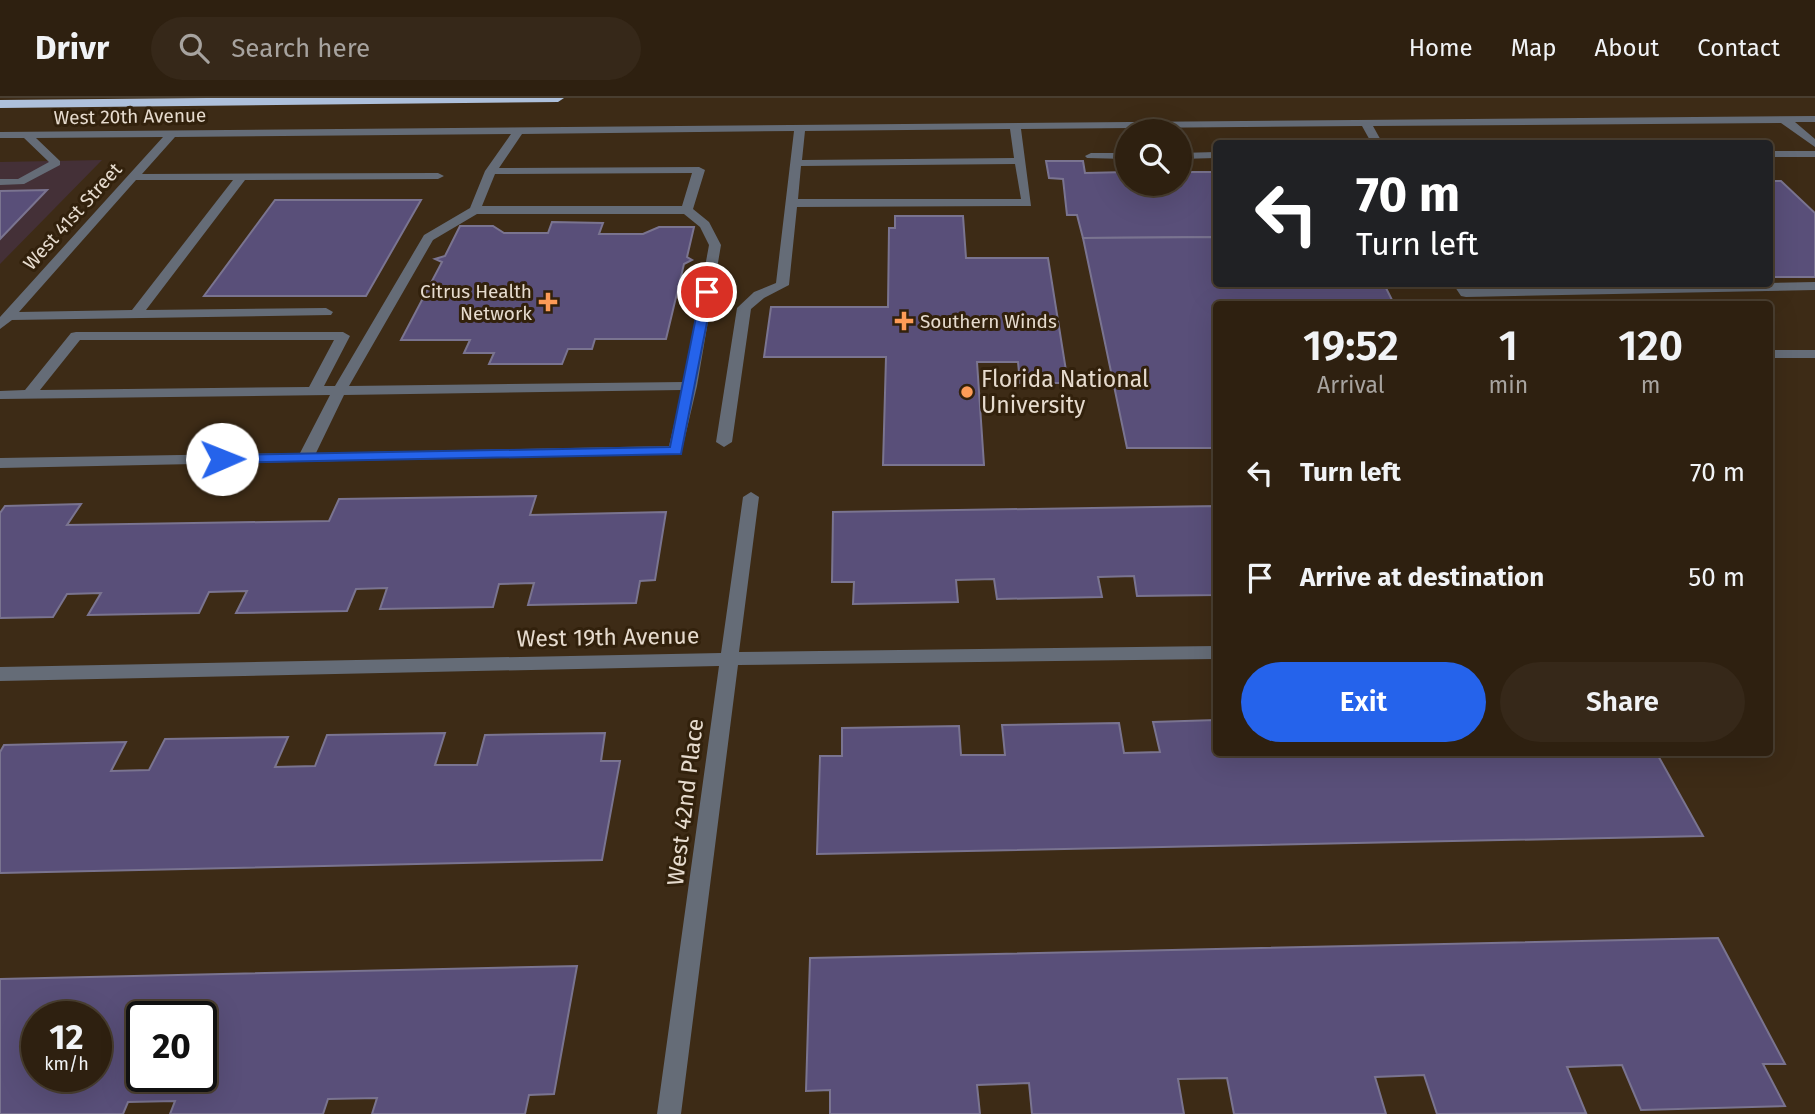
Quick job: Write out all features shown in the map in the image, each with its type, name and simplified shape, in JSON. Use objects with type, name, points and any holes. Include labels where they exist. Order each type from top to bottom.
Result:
[{"type":"highway","points":[[0,104],[558,98]]},
{"type":"street","name":"West 20th Avenue","points":[[0,135],[1815,119]]},
{"type":"street","points":[[1785,120],[1815,144]]},
{"type":"street","points":[[1366,123],[1376,140]]},
{"type":"street","points":[[792,203],[1027,203],[1015,126]]},
{"type":"street","points":[[724,442],[744,308],[760,295],[782,285],[800,128]]},
{"type":"street","points":[[475,210],[491,171],[519,130]]},
{"type":"street","name":"West 41st Street","points":[[4,320],[172,133]]},
{"type":"street","points":[[0,182],[20,182],[56,163],[27,135]]},
{"type":"street","points":[[1773,154],[1815,153]]},
{"type":"street","points":[[1192,156],[1213,155]]},
{"type":"street","points":[[1091,156],[1115,156]]},
{"type":"street","points":[[796,163],[1021,161]]},
{"type":"street","points":[[491,171],[699,170],[687,210]]},
{"type":"street","points":[[133,177],[438,176]]},
{"type":"street","points":[[135,315],[242,177]]},
{"type":"street","points":[[0,463],[676,451],[715,245],[705,225],[687,210],[475,210],[428,238],[339,390],[306,457]]},
{"type":"street","points":[[1773,287],[1815,286]]},
{"type":"street","points":[[1462,287],[1465,293],[1765,287]]},
{"type":"street","points":[[4,320],[326,312]]},
{"type":"street","points":[[29,395],[76,336],[343,336],[314,391]]},
{"type":"street","points":[[1773,354],[1815,354]]},
{"type":"street","points":[[0,395],[690,386]]},
{"type":"street","name":"West 42nd Place","points":[[669,1114],[751,497]]},
{"type":"street","name":"West 19th Avenue","points":[[0,674],[728,659],[1213,653]]},
{"type":"shaded area","points":[[102,160],[0,264],[0,162]]},
{"type":"building","points":[[1046,161],[1083,161],[1085,173],[1115,172],[1115,196],[1192,196],[1192,172],[1213,172],[1213,237],[1083,238],[1077,215],[1067,215],[1063,179],[1049,178]]},
{"type":"building","points":[[1773,181],[1781,181],[1815,213],[1815,277],[1773,277]]},
{"type":"building","points":[[47,190],[0,239],[0,191]]},
{"type":"building","points":[[275,200],[421,200],[366,296],[204,296]]},
{"type":"building","points":[[895,216],[963,216],[966,258],[1048,258],[1068,383],[1020,383],[1018,362],[977,362],[984,465],[883,465],[886,357],[764,357],[771,307],[888,307],[889,228],[895,228]]},
{"type":"building","name":"Citrus Health Network","points":[[552,222],[603,223],[599,234],[643,234],[659,227],[694,227],[687,257],[692,260],[684,264],[666,339],[595,339],[592,349],[568,349],[562,364],[489,364],[494,353],[464,353],[470,340],[401,340],[442,262],[435,259],[445,256],[460,226],[493,226],[504,233],[548,233]]},
{"type":"building","points":[[1213,237],[1213,287],[1386,287],[1392,301],[1213,301],[1213,448],[1127,448],[1083,238]]},
{"type":"building","points":[[536,496],[530,515],[666,512],[655,580],[640,581],[636,603],[528,605],[534,583],[499,584],[493,607],[380,609],[387,588],[356,589],[347,611],[236,613],[247,591],[209,592],[199,613],[88,615],[101,593],[67,594],[53,617],[0,618],[0,513],[5,506],[81,504],[67,525],[329,521],[339,499]]},
{"type":"building","points":[[1213,506],[1213,595],[1137,596],[1134,576],[1098,577],[1102,597],[997,599],[994,579],[956,580],[958,602],[853,604],[854,582],[832,582],[833,512]]},
{"type":"building","points":[[1213,720],[1213,756],[1658,756],[1703,836],[817,854],[820,756],[842,756],[842,728],[959,726],[961,755],[1005,755],[1002,725],[1119,723],[1124,753],[1160,752],[1153,722]]},
{"type":"building","points":[[445,733],[435,765],[477,765],[485,735],[605,733],[601,761],[620,761],[602,860],[0,873],[0,752],[4,745],[126,742],[111,771],[149,770],[165,739],[288,737],[275,767],[315,766],[327,735]]},
{"type":"building","points":[[1718,938],[1785,1064],[1763,1064],[1785,1106],[1641,1110],[1622,1065],[1567,1067],[1586,1113],[1437,1114],[1424,1075],[1375,1077],[1386,1114],[1234,1114],[1227,1078],[1178,1079],[1184,1114],[1032,1114],[1029,1083],[977,1085],[980,1114],[830,1114],[830,1090],[806,1091],[810,958]]},
{"type":"building","points":[[577,966],[554,1094],[529,1095],[525,1114],[372,1114],[377,1098],[328,1099],[323,1114],[170,1114],[175,1101],[128,1102],[123,1114],[0,1114],[0,979]]},
{"type":"place","name":"Citrus Health Network","points":[[548,302]]},
{"type":"place","name":"Southern Winds","points":[[904,321]]},
{"type":"place","name":"Florida National University","points":[[967,392]]},
{"type":"route","points":[[222,459],[676,451],[707,292]]}]
